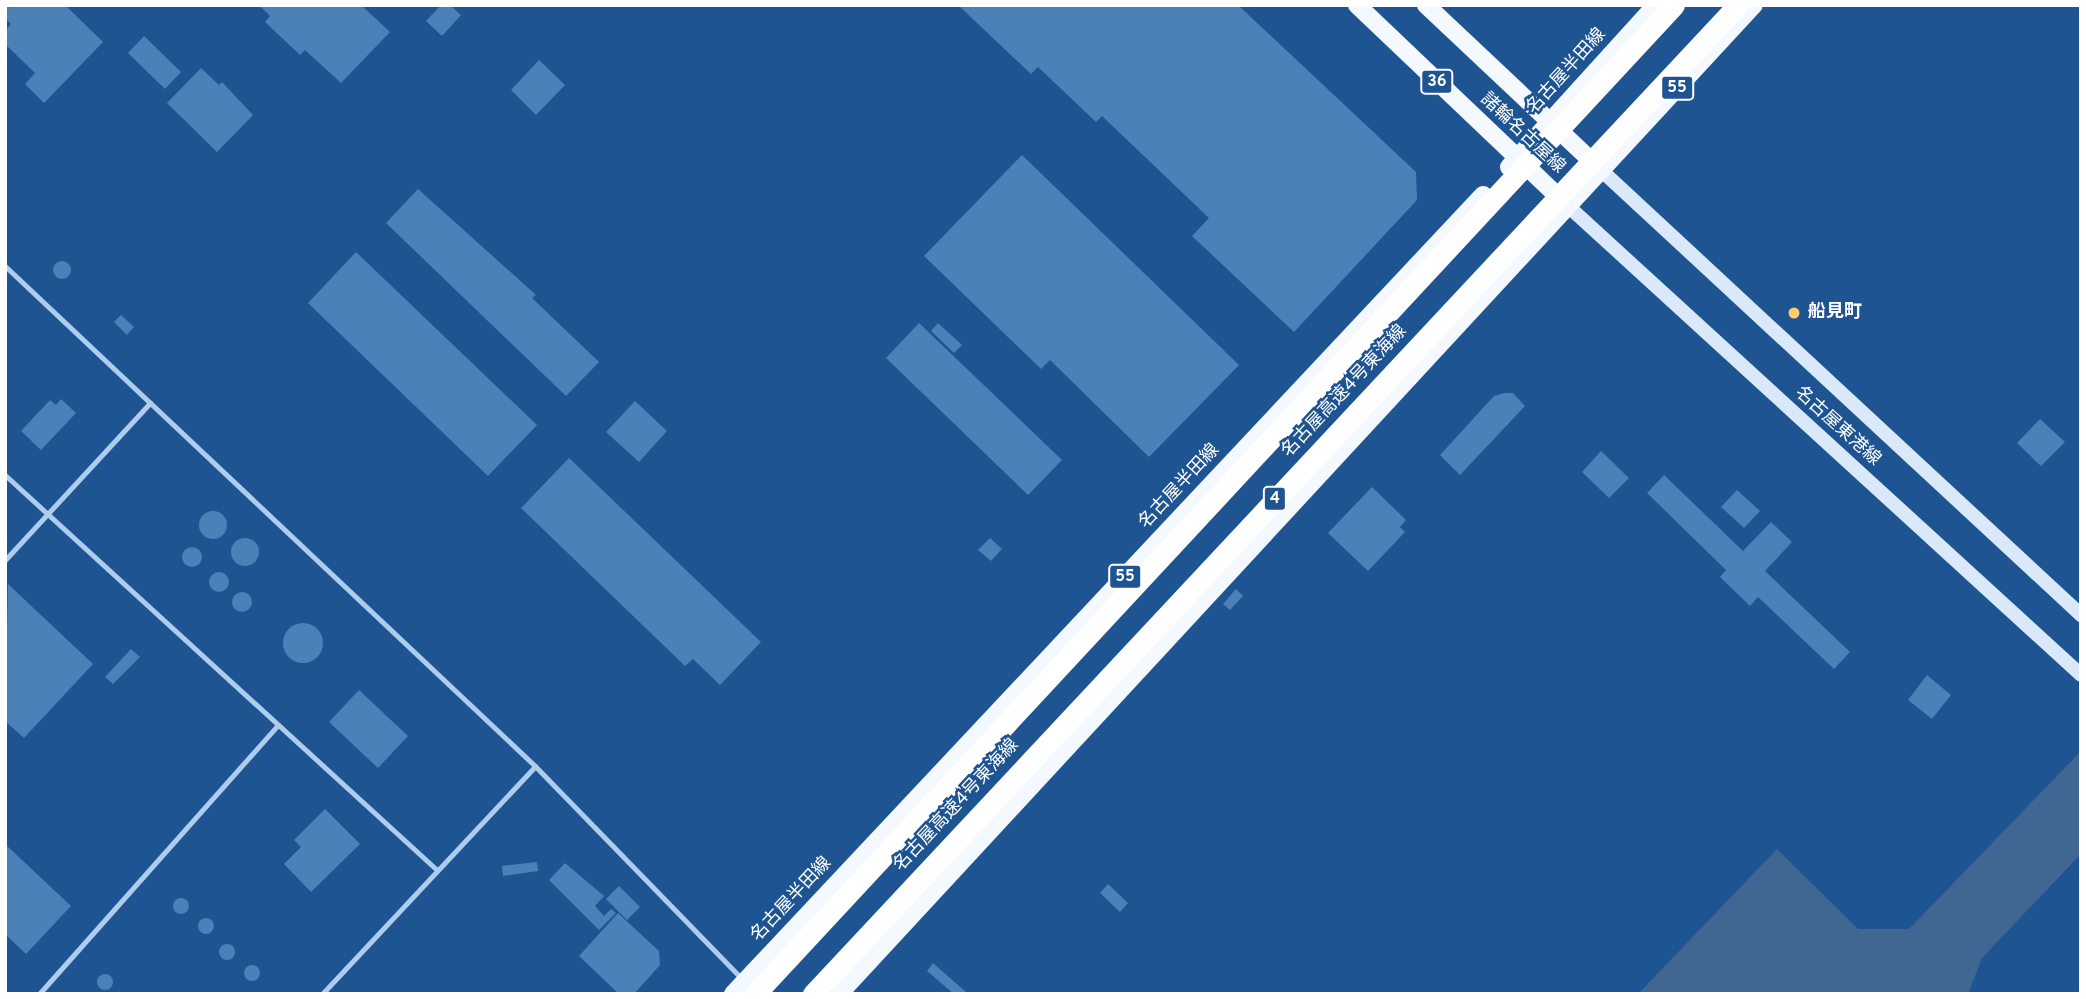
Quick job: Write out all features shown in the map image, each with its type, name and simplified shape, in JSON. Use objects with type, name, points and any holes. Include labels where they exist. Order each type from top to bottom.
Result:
[{"type":"highway","points":[[1510,180],[1655,5]]},
{"type":"highway","name":"名古屋高速4号東海線","points":[[747,991],[1674,5]]},
{"type":"highway","name":"名古屋高速4号東海線","points":[[813,994],[1738,5]]},
{"type":"main road","name":"諸輪名古屋線","points":[[1357,5],[1568,206]]},
{"type":"main road","name":"諸輪名古屋線","points":[[1426,5],[1601,170]]},
{"type":"main road","name":"名古屋半田線","points":[[747,991],[1517,159],[1655,5]]},
{"type":"main road","name":"55","points":[[839,994],[1754,5]]},
{"type":"main road","name":"名古屋東港線","points":[[1601,170],[2081,615]]},
{"type":"main road","name":"名古屋東港線","points":[[1568,206],[2081,675]]},
{"type":"lane","points":[[5,266],[535,766],[747,991]]},
{"type":"lane","points":[[5,560],[150,403]]},
{"type":"lane","points":[[5,475],[437,870]]},
{"type":"lane","points":[[39,994],[278,725]]},
{"type":"lane","points":[[323,994],[535,766]]},
{"type":"water","points":[[2081,751],[2081,854],[1982,958],[1968,994],[1638,994],[1777,849],[1858,929],[1909,929]]},
{"type":"building","points":[[5,5],[65,5],[103,42],[44,103],[25,84],[35,73],[5,44],[5,31],[11,24],[5,18]]},
{"type":"building","points":[[259,5],[361,5],[390,32],[341,83],[305,50],[300,55],[265,22],[270,16]]},
{"type":"building","points":[[441,5],[450,5],[461,15],[442,36],[426,21]]},
{"type":"building","points":[[958,5],[1238,5],[1416,172],[1417,200],[1294,332],[1192,236],[1209,218],[1102,116],[1096,122],[1038,67],[1031,74]]},
{"type":"building","points":[[144,36],[181,72],[165,89],[128,53]]},
{"type":"building","points":[[539,60],[565,85],[536,115],[511,90]]},
{"type":"building","points":[[201,68],[219,85],[222,82],[253,115],[217,152],[167,103]]},
{"type":"building","points":[[1022,155],[1239,365],[1149,457],[1050,360],[1041,369],[924,256]]},
{"type":"building","points":[[418,189],[536,295],[532,298],[599,362],[566,396],[386,223]]},
{"type":"building","points":[[356,252],[537,425],[488,476],[308,303]]},
{"type":"building","points":[[62,261],[68,264],[71,270],[68,276],[62,279],[56,276],[53,270],[56,264]]},
{"type":"building","points":[[121,315],[134,327],[127,335],[114,322]]},
{"type":"building","points":[[919,323],[1062,460],[1028,495],[886,358]]},
{"type":"building","points":[[938,323],[962,345],[954,353],[931,331]]},
{"type":"building","points":[[1513,393],[1525,406],[1460,475],[1440,455],[1494,396]]},
{"type":"building","points":[[61,399],[76,413],[41,450],[21,431],[50,400],[56,405]]},
{"type":"building","points":[[635,401],[667,431],[639,462],[606,432]]},
{"type":"building","points":[[2040,419],[2065,442],[2041,466],[2017,443]]},
{"type":"building","points":[[1601,451],[1629,478],[1609,498],[1582,472]]},
{"type":"building","points":[[569,458],[761,642],[720,685],[693,659],[685,666],[521,508]]},
{"type":"building","points":[[1664,475],[1743,551],[1771,522],[1792,542],[1765,571],[1850,652],[1834,669],[1758,597],[1750,606],[1720,577],[1726,570],[1647,493]]},
{"type":"building","points":[[1372,487],[1406,520],[1400,527],[1405,532],[1368,571],[1328,533]]},
{"type":"building","points":[[1737,490],[1760,511],[1744,528],[1721,507]]},
{"type":"building","points":[[213,511],[223,515],[227,525],[223,535],[213,539],[203,535],[199,525],[203,515]]},
{"type":"building","points":[[245,538],[255,542],[259,552],[255,562],[245,566],[235,562],[231,552],[235,542]]},
{"type":"building","points":[[990,538],[1002,549],[991,561],[978,550]]},
{"type":"building","points":[[192,547],[199,550],[202,557],[199,564],[192,567],[185,564],[182,557],[185,550]]},
{"type":"building","points":[[219,572],[226,575],[229,582],[226,589],[219,592],[212,589],[209,582],[212,575]]},
{"type":"building","points":[[8,584],[93,664],[24,738],[5,721]]},
{"type":"building","points":[[1236,589],[1243,596],[1230,610],[1223,604]]},
{"type":"building","points":[[242,592],[249,595],[252,602],[249,609],[242,612],[235,609],[232,602],[235,595]]},
{"type":"building","points":[[303,623],[317,629],[323,643],[317,657],[303,663],[289,657],[283,643],[289,629]]},
{"type":"building","points":[[131,649],[140,657],[113,684],[105,677]]},
{"type":"building","points":[[1927,675],[1951,695],[1932,719],[1908,700]]},
{"type":"building","points":[[359,690],[408,736],[378,768],[329,722]]},
{"type":"building","points":[[325,809],[360,844],[311,892],[284,864],[301,847],[294,840]]},
{"type":"building","points":[[5,844],[71,906],[26,954],[5,934]]},
{"type":"building","points":[[537,862],[538,871],[503,876],[502,866]]},
{"type":"building","points":[[565,863],[604,896],[595,906],[604,916],[611,909],[616,913],[599,930],[549,880]]},
{"type":"building","points":[[1108,884],[1128,903],[1120,912],[1100,893]]},
{"type":"building","points":[[619,886],[640,907],[627,920],[606,899]]},
{"type":"building","points":[[181,898],[187,900],[187,912],[181,914],[175,912],[173,906],[175,900]]},
{"type":"building","points":[[618,913],[659,951],[660,965],[634,994],[619,994],[579,956]]},
{"type":"building","points":[[206,918],[212,920],[212,932],[206,934],[200,932],[198,926],[200,920]]},
{"type":"building","points":[[227,944],[233,946],[233,958],[227,960],[221,958],[219,952],[221,946]]},
{"type":"building","points":[[933,963],[966,992],[965,994],[954,994],[927,971]]},
{"type":"building","points":[[252,965],[258,967],[258,979],[252,981],[246,979],[244,973],[246,967]]},
{"type":"building","points":[[105,974],[111,976],[111,988],[105,990],[99,988],[97,982],[99,976]]},
{"type":"place","name":"船見町","points":[[1794,313]]}]
